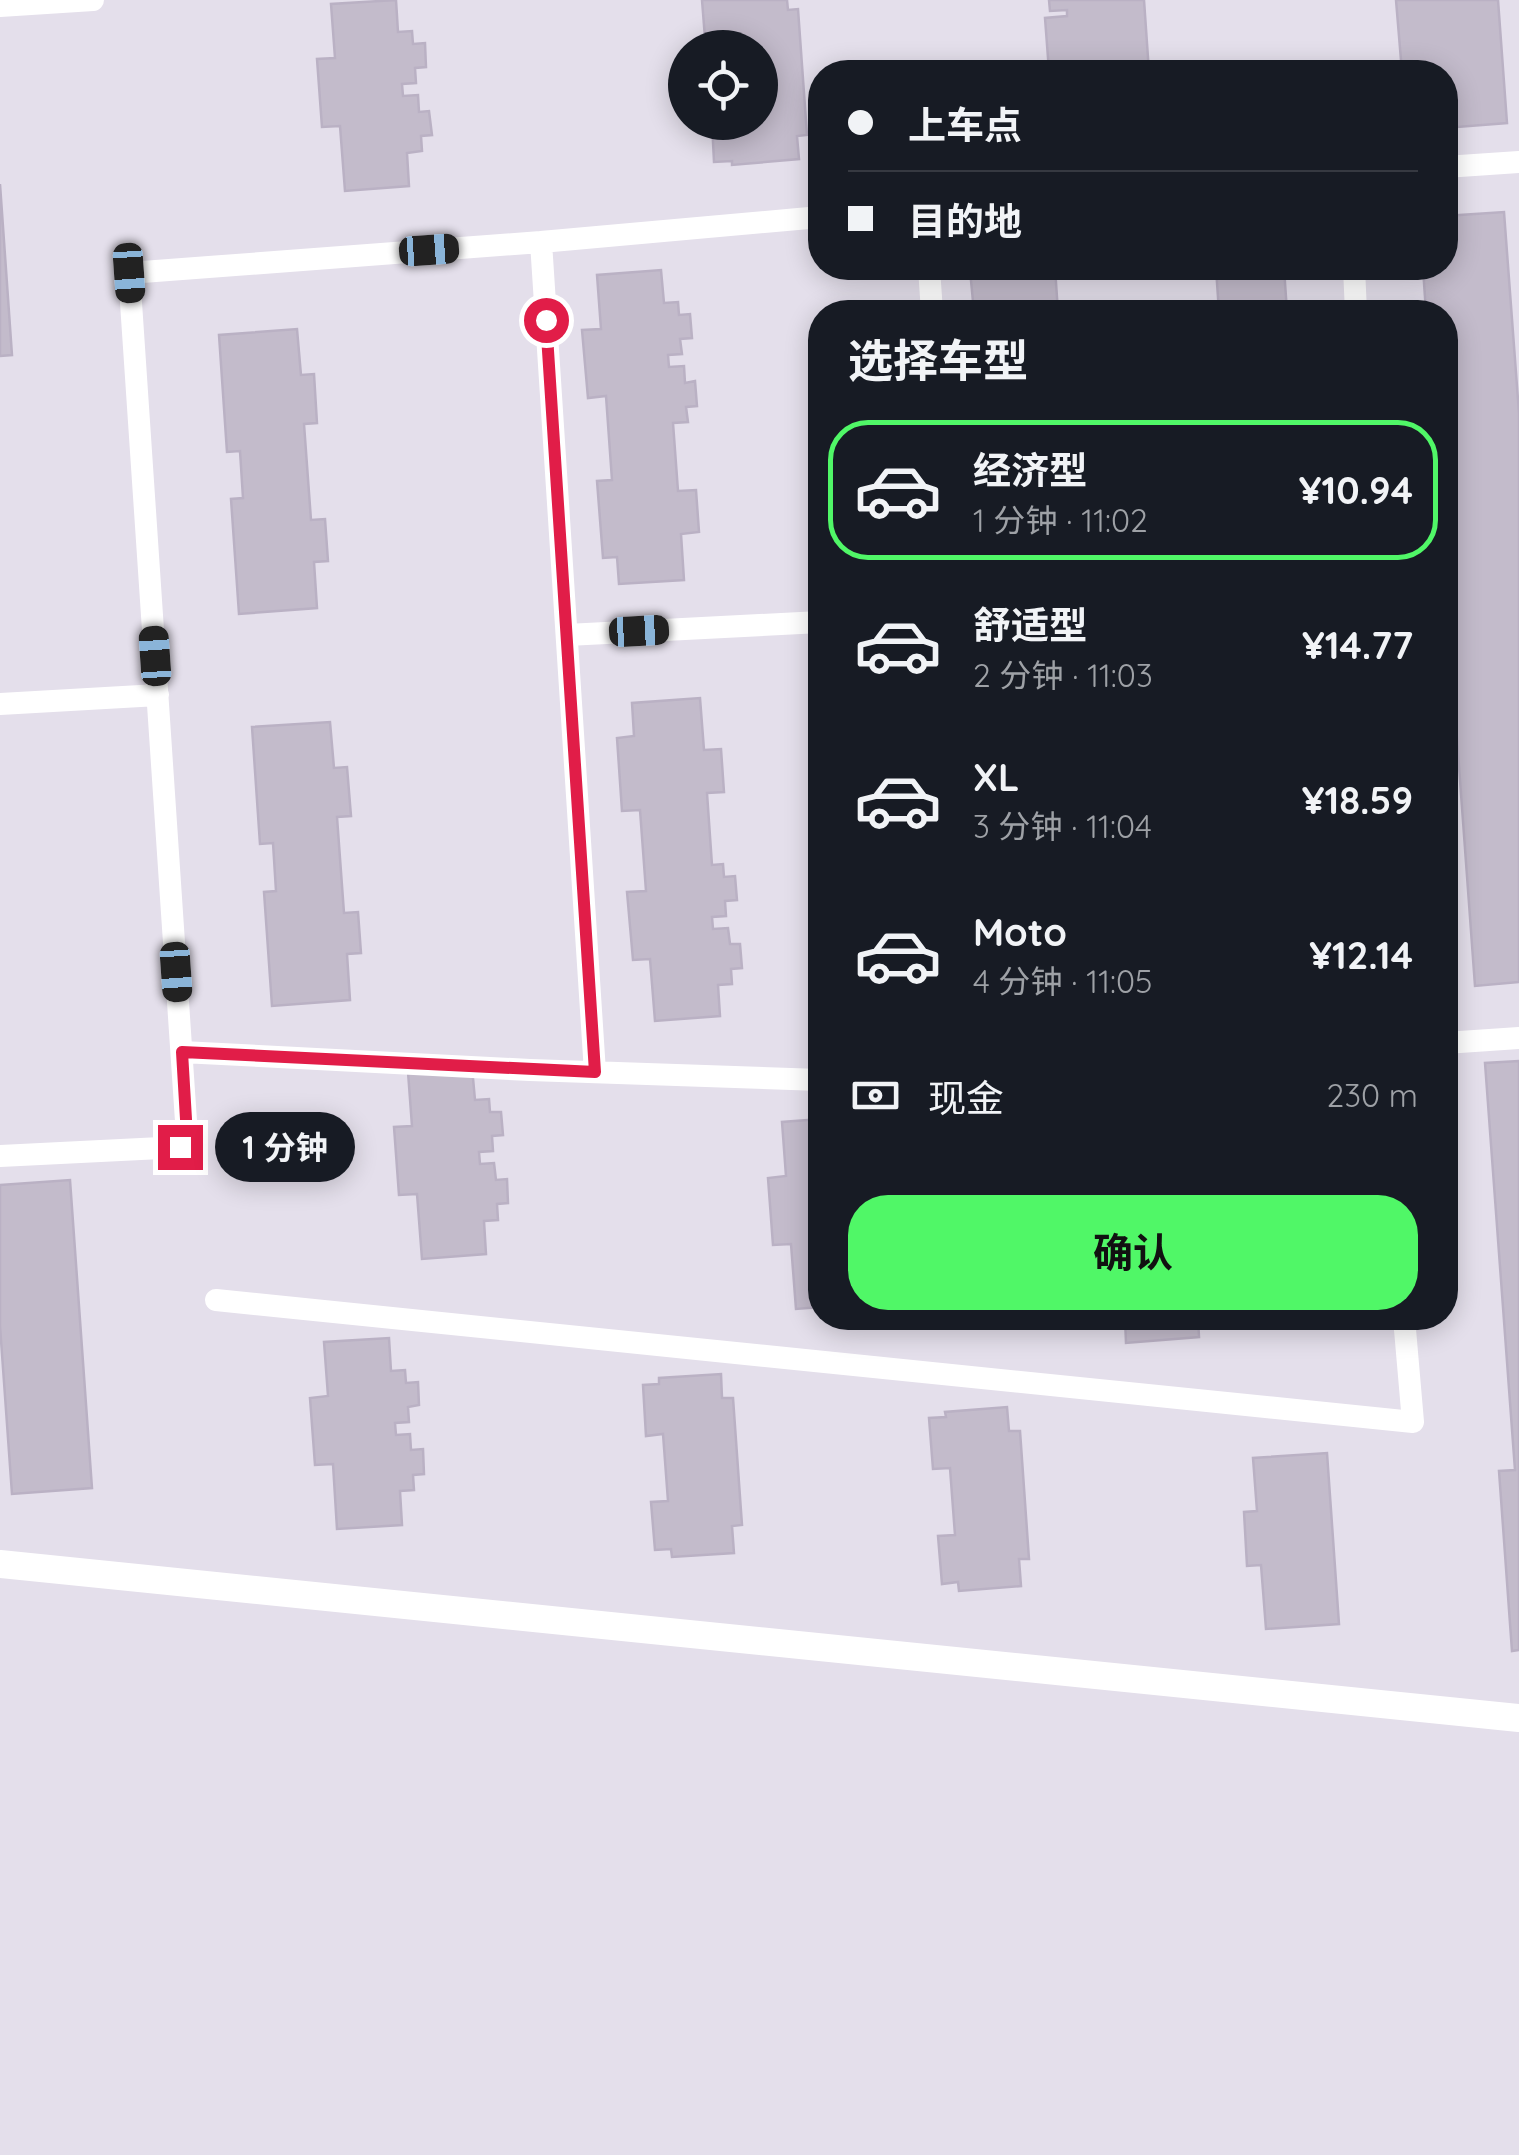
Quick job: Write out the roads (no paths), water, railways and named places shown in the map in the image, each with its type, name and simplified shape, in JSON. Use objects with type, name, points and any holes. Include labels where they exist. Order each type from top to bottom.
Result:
[{"type":"street","points":[[0,1564],[1519,1718]]},
{"type":"lane","points":[[0,6],[93,0]]},
{"type":"lane","points":[[1458,166],[1519,162]]},
{"type":"lane","points":[[0,1156],[180,1147],[187,1136],[129,273],[808,218]]},
{"type":"lane","points":[[541,242],[595,1072]]},
{"type":"lane","points":[[567,635],[808,623]]},
{"type":"lane","points":[[0,704],[158,695]]},
{"type":"lane","points":[[1458,1042],[1519,1038]]},
{"type":"lane","points":[[182,1052],[808,1080]]},
{"type":"lane","points":[[216,1300],[1412,1422],[1405,1330]]}]
